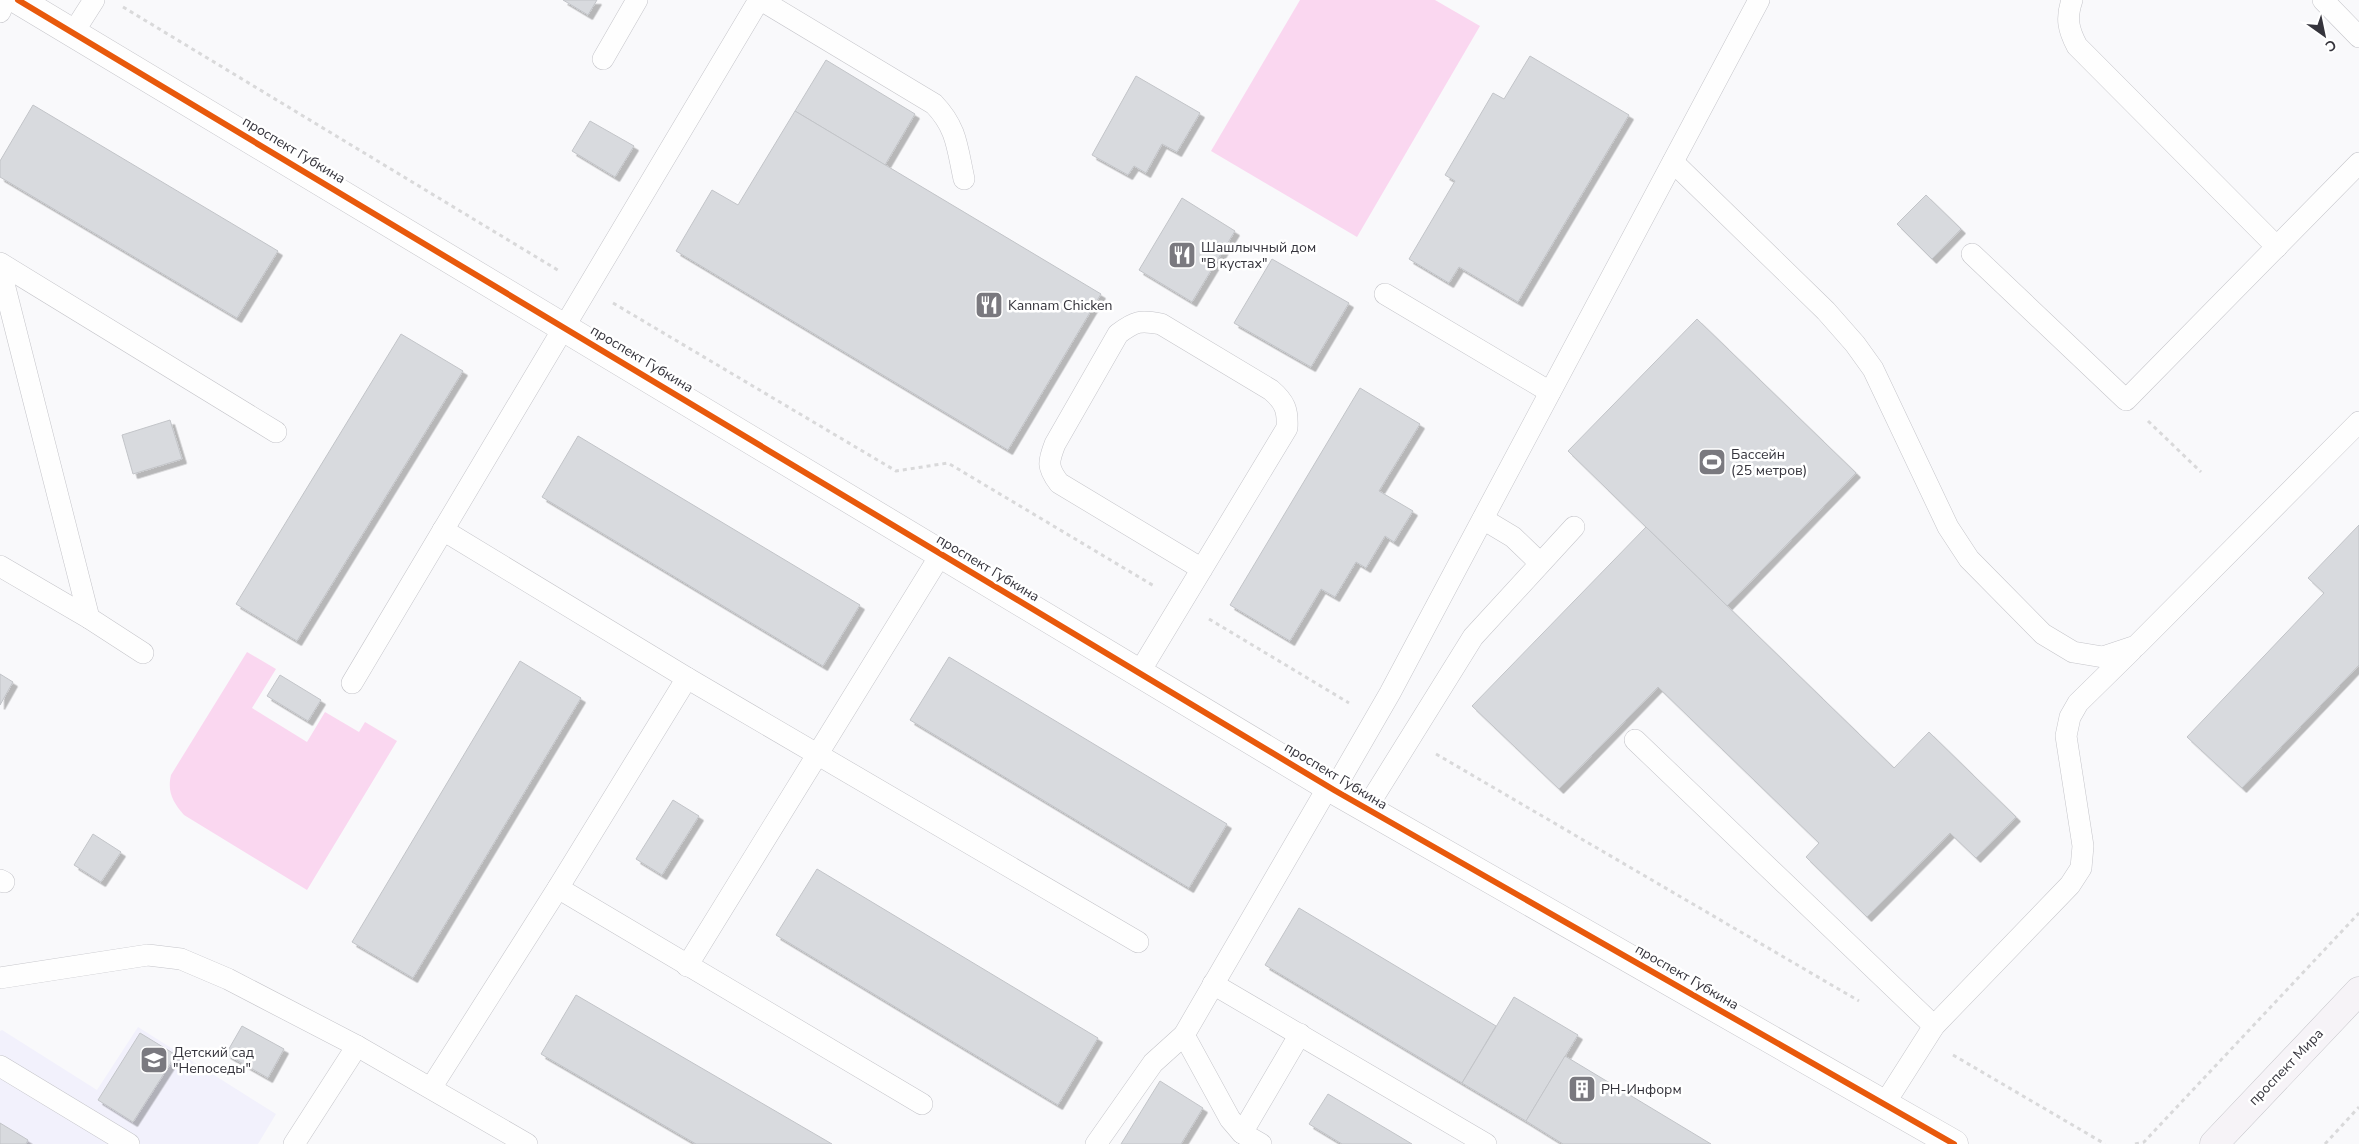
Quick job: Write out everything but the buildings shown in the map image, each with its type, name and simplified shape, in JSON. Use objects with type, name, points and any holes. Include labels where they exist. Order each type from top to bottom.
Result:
[{"type":"main road","name":"проспект Мира","points":[[2214,1144],[2359,991]]},
{"type":"street","name":"проспект Губкина","points":[[18,0],[1366,809],[1954,1144]]},
{"type":"lane","points":[[0,12],[5,0]]},
{"type":"lane","points":[[73,33],[94,0]]},
{"type":"lane","points":[[603,59],[637,0]]},
{"type":"lane","points":[[352,683],[760,0],[934,104],[947,118],[955,136],[964,179]]},
{"type":"lane","points":[[1096,1144],[1153,1063],[1184,1035],[1374,718],[1483,519],[1759,0]]},
{"type":"lane","points":[[2072,0],[2067,14],[2069,32],[2077,46],[2277,247]]},
{"type":"lane","points":[[2323,0],[2359,37]]},
{"type":"lane","points":[[1673,162],[1826,311],[1856,344],[1873,369],[1948,527],[1969,559],[2043,634],[2073,652],[2103,657],[2136,646]]},
{"type":"lane","points":[[1972,254],[2126,400],[2359,163]]},
{"type":"lane","points":[[0,263],[276,432]]},
{"type":"lane","points":[[0,268],[89,618]]},
{"type":"lane","points":[[1385,294],[1550,392]]},
{"type":"lane","points":[[1138,673],[1202,569],[1287,428],[1288,412],[1283,400],[1271,390],[1161,324],[1144,321],[1132,324],[1118,334],[1055,444],[1048,460],[1052,473],[1059,482],[1202,569]]},
{"type":"lane","points":[[1885,1103],[1930,1032],[2070,885],[2081,868],[2083,846],[2066,736],[2070,717],[2078,703],[2359,422]]},
{"type":"lane","points":[[1483,519],[1509,534],[1540,564]]},
{"type":"lane","points":[[1366,809],[1473,637],[1574,527]]},
{"type":"lane","points":[[443,530],[687,678],[1138,942]]},
{"type":"lane","points":[[687,966],[816,754],[942,554]]},
{"type":"lane","points":[[0,566],[89,618],[143,653]]},
{"type":"lane","points":[[431,1088],[558,888],[687,678]]},
{"type":"lane","points":[[1635,740],[1930,1032]]},
{"type":"lane","points":[[558,888],[922,1104]]},
{"type":"lane","points":[[0,978],[148,955],[181,959],[228,979],[357,1046],[526,1144]]},
{"type":"lane","points":[[1213,984],[1486,1144]]},
{"type":"lane","points":[[1242,1133],[1300,1034]]},
{"type":"lane","points":[[1184,1035],[1230,1119],[1242,1133],[1261,1144]]},
{"type":"lane","points":[[294,1144],[357,1046]]},
{"type":"lane","points":[[0,1066],[129,1144]]},
{"type":"path","points":[[121,5],[587,288],[896,471],[948,463],[1374,718]]},
{"type":"path","points":[[2126,400],[2201,472]]},
{"type":"path","points":[[1409,738],[1865,1004]]},
{"type":"path","points":[[2135,1144],[2144,1143],[2359,913]]},
{"type":"path","points":[[1930,1032],[2105,1144]]},
{"type":"path","points":[[2325,1144],[2359,1107]]},
{"type":"shaded area","points":[[1300,0],[1435,0],[1480,26],[1357,237],[1211,151]]},
{"type":"shaded area","points":[[247,652],[276,669],[252,708],[307,742],[325,712],[359,732],[365,722],[397,741],[307,890],[184,815],[170,792],[171,775]]},
{"type":"shaded area","name":"Детский сад \"Непоседы\"","points":[[138,1027],[276,1114],[258,1144],[0,1144],[0,1031],[2,1030],[97,1090]]},
{"type":"cycle path","points":[[18,0],[1334,790],[1954,1144]]},
{"type":"place","name":"Шашлычный дом \"В кустах\"","points":[[1182,255]]},
{"type":"place","name":"Kannam Chicken","points":[[989,305]]},
{"type":"place","name":"Бассейн (25 метров)","points":[[1712,462]]},
{"type":"place","name":"Детский сад \"Непоседы\"","points":[[154,1060]]},
{"type":"place","name":"РН-Информ","points":[[1582,1089]]}]
